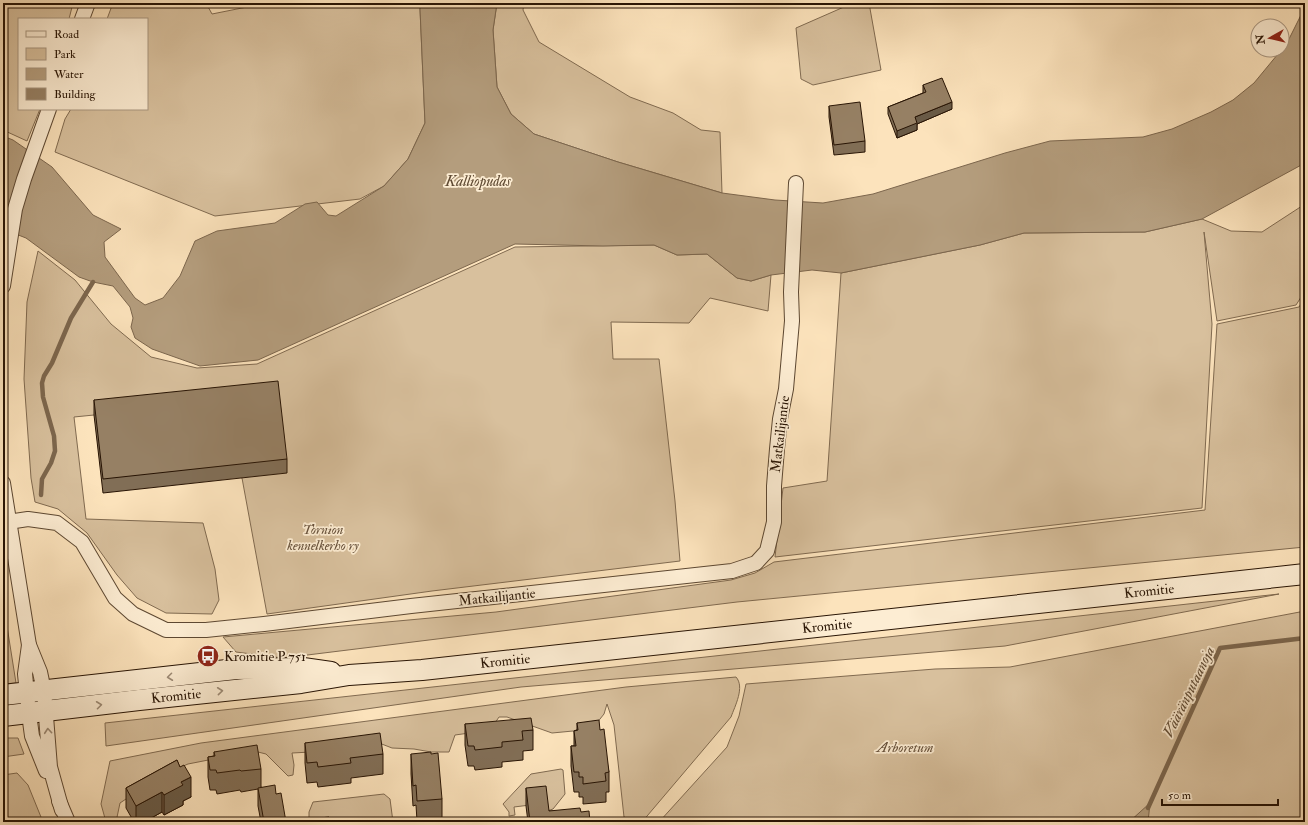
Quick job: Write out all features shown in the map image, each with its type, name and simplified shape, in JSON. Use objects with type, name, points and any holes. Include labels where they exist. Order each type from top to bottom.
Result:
[{"type":"main road","name":"Kromitie","points":[[3,716],[301,683],[348,675],[422,670],[1305,574]]},
{"type":"main road","name":"Kromitie","points":[[3,695],[236,669],[302,668],[348,675]]},
{"type":"street","points":[[82,18],[88,3]]},
{"type":"street","points":[[3,282],[15,209],[48,112]]},
{"type":"street","name":"Matkailijantie","points":[[8,522],[28,520],[57,523],[82,542],[115,598],[133,614],[166,630],[206,630],[264,624],[732,571],[756,563],[767,551],[774,522],[774,486],[780,418],[787,382],[792,321],[791,292],[796,183]]},
{"type":"street","points":[[3,483],[8,522],[29,645],[25,674],[35,692],[37,713],[32,736],[65,816]]},
{"type":"green space","points":[[3,3],[73,3],[69,18],[18,18],[18,110],[40,110],[27,141],[3,130]]},
{"type":"green space","points":[[113,3],[206,3],[212,14],[267,3],[421,3],[425,123],[408,159],[384,186],[360,199],[215,216],[55,152],[65,119],[70,110],[148,110],[148,18],[107,18]]},
{"type":"green space","points":[[497,3],[524,3],[523,10],[539,42],[630,97],[673,113],[701,130],[720,132],[722,193],[618,162],[534,134],[511,114],[497,87],[493,30]]},
{"type":"green space","points":[[853,3],[869,3],[881,70],[813,85],[801,79],[796,28]]},
{"type":"green space","points":[[1305,204],[1305,291],[1296,305],[1217,321],[1204,232],[1212,324],[1202,508],[775,557],[783,488],[827,481],[841,273],[980,245],[1024,233],[1145,232],[1202,219],[1231,231],[1262,232]]},
{"type":"green space","name":"Tornion kennelkerho ry","points":[[654,245],[677,255],[707,254],[737,278],[751,281],[771,275],[768,311],[710,298],[689,323],[611,322],[613,359],[659,359],[675,501],[680,561],[432,591],[267,614],[242,478],[94,415],[74,417],[86,519],[203,523],[215,569],[219,600],[212,614],[166,613],[137,598],[117,575],[87,533],[58,509],[35,502],[31,478],[24,379],[27,302],[38,251],[75,280],[111,324],[151,357],[197,368],[257,364],[515,247]]},
{"type":"green space","points":[[1305,298],[1305,547],[737,602],[283,658],[236,652],[223,637],[496,612],[731,580],[755,573],[774,562],[1205,510],[1217,324],[1299,307]]},
{"type":"green space","points":[[1279,594],[1005,646],[521,687],[106,746],[105,723]]},
{"type":"green space","points":[[3,601],[16,683],[3,684]]},
{"type":"green space","name":"Arboretum","points":[[1305,611],[1305,822],[659,822],[727,747],[739,716],[746,684],[935,669],[1010,667]]},
{"type":"green space","points":[[736,677],[740,686],[737,702],[731,717],[642,822],[624,817],[614,725],[607,704],[604,714],[596,724],[573,731],[552,733],[507,717],[499,717],[493,726],[484,731],[455,735],[449,752],[431,752],[414,749],[392,748],[374,741],[311,752],[292,753],[294,765],[293,775],[288,776],[266,754],[254,751],[188,764],[162,775],[120,803],[116,822],[106,822],[101,804],[110,761],[201,743],[626,687]]},
{"type":"green space","points":[[3,738],[18,738],[24,754],[3,757]]},
{"type":"green space","points":[[561,769],[563,770],[565,794],[553,809],[547,811],[546,803],[514,807],[515,815],[509,816],[509,812],[503,804],[531,774]]},
{"type":"green space","points":[[17,773],[28,785],[43,822],[3,822],[3,775]]},
{"type":"green space","points":[[384,794],[390,799],[393,822],[309,822],[309,812],[313,802]]},
{"type":"water","name":"Kalliopudas","points":[[421,3],[497,3],[493,30],[497,87],[511,114],[534,134],[618,162],[722,193],[775,200],[823,203],[873,194],[1005,153],[1050,141],[1143,137],[1172,129],[1211,112],[1233,100],[1254,83],[1275,58],[1290,58],[1290,37],[1305,7],[1305,163],[1202,219],[1145,232],[1024,233],[980,245],[841,273],[812,270],[771,275],[751,281],[737,278],[707,254],[677,255],[654,245],[603,246],[515,244],[258,360],[200,366],[152,349],[135,338],[131,327],[133,318],[130,307],[113,286],[93,282],[79,277],[26,238],[3,229],[3,136],[13,140],[52,167],[93,215],[121,229],[104,242],[105,257],[135,298],[145,305],[163,298],[180,276],[195,241],[217,231],[275,223],[305,204],[317,202],[328,215],[336,216],[384,186],[408,159],[425,123]]},
{"type":"water","points":[[1150,803],[1148,822],[1129,822]]},
{"type":"building","points":[[942,78],[952,102],[915,117],[917,123],[897,131],[888,107],[926,92],[923,85]]},
{"type":"building","points":[[860,102],[865,141],[834,145],[829,106]]},
{"type":"building","points":[[278,381],[287,459],[103,479],[94,400]]},
{"type":"building","points":[[531,718],[533,730],[522,731],[523,740],[502,742],[502,747],[475,750],[474,746],[468,746],[465,724]]},
{"type":"building","points":[[599,720],[600,730],[604,729],[609,772],[605,773],[606,781],[583,784],[583,777],[579,777],[579,772],[574,772],[571,746],[576,746],[574,731],[578,730],[577,723]]},
{"type":"building","points":[[380,733],[383,754],[350,758],[351,763],[318,767],[317,762],[307,763],[305,743]]},
{"type":"building","points":[[257,745],[261,769],[217,773],[216,770],[210,770],[208,757],[215,756],[214,752]]},
{"type":"building","points":[[431,752],[431,754],[438,753],[442,799],[417,801],[416,785],[413,786],[411,754]]},
{"type":"building","points":[[177,760],[180,767],[184,765],[191,777],[181,782],[183,785],[164,795],[162,792],[136,806],[126,788]]},
{"type":"building","points":[[275,785],[276,794],[281,793],[286,822],[264,822],[258,788]]},
{"type":"building","points":[[546,786],[549,811],[580,808],[581,812],[589,811],[590,822],[530,822],[526,788]]},
{"type":"building","points":[[329,817],[329,822],[311,822],[310,819]]},
{"type":"waterway","points":[[41,495],[42,479],[51,463],[55,451],[54,436],[43,397],[42,383],[71,318],[93,282]]},
{"type":"waterway","name":"Vääränputaanoja","points":[[1148,808],[1220,648],[1305,638]]},
{"type":"place","name":"Kromitie P 751","points":[[208,656]]}]
